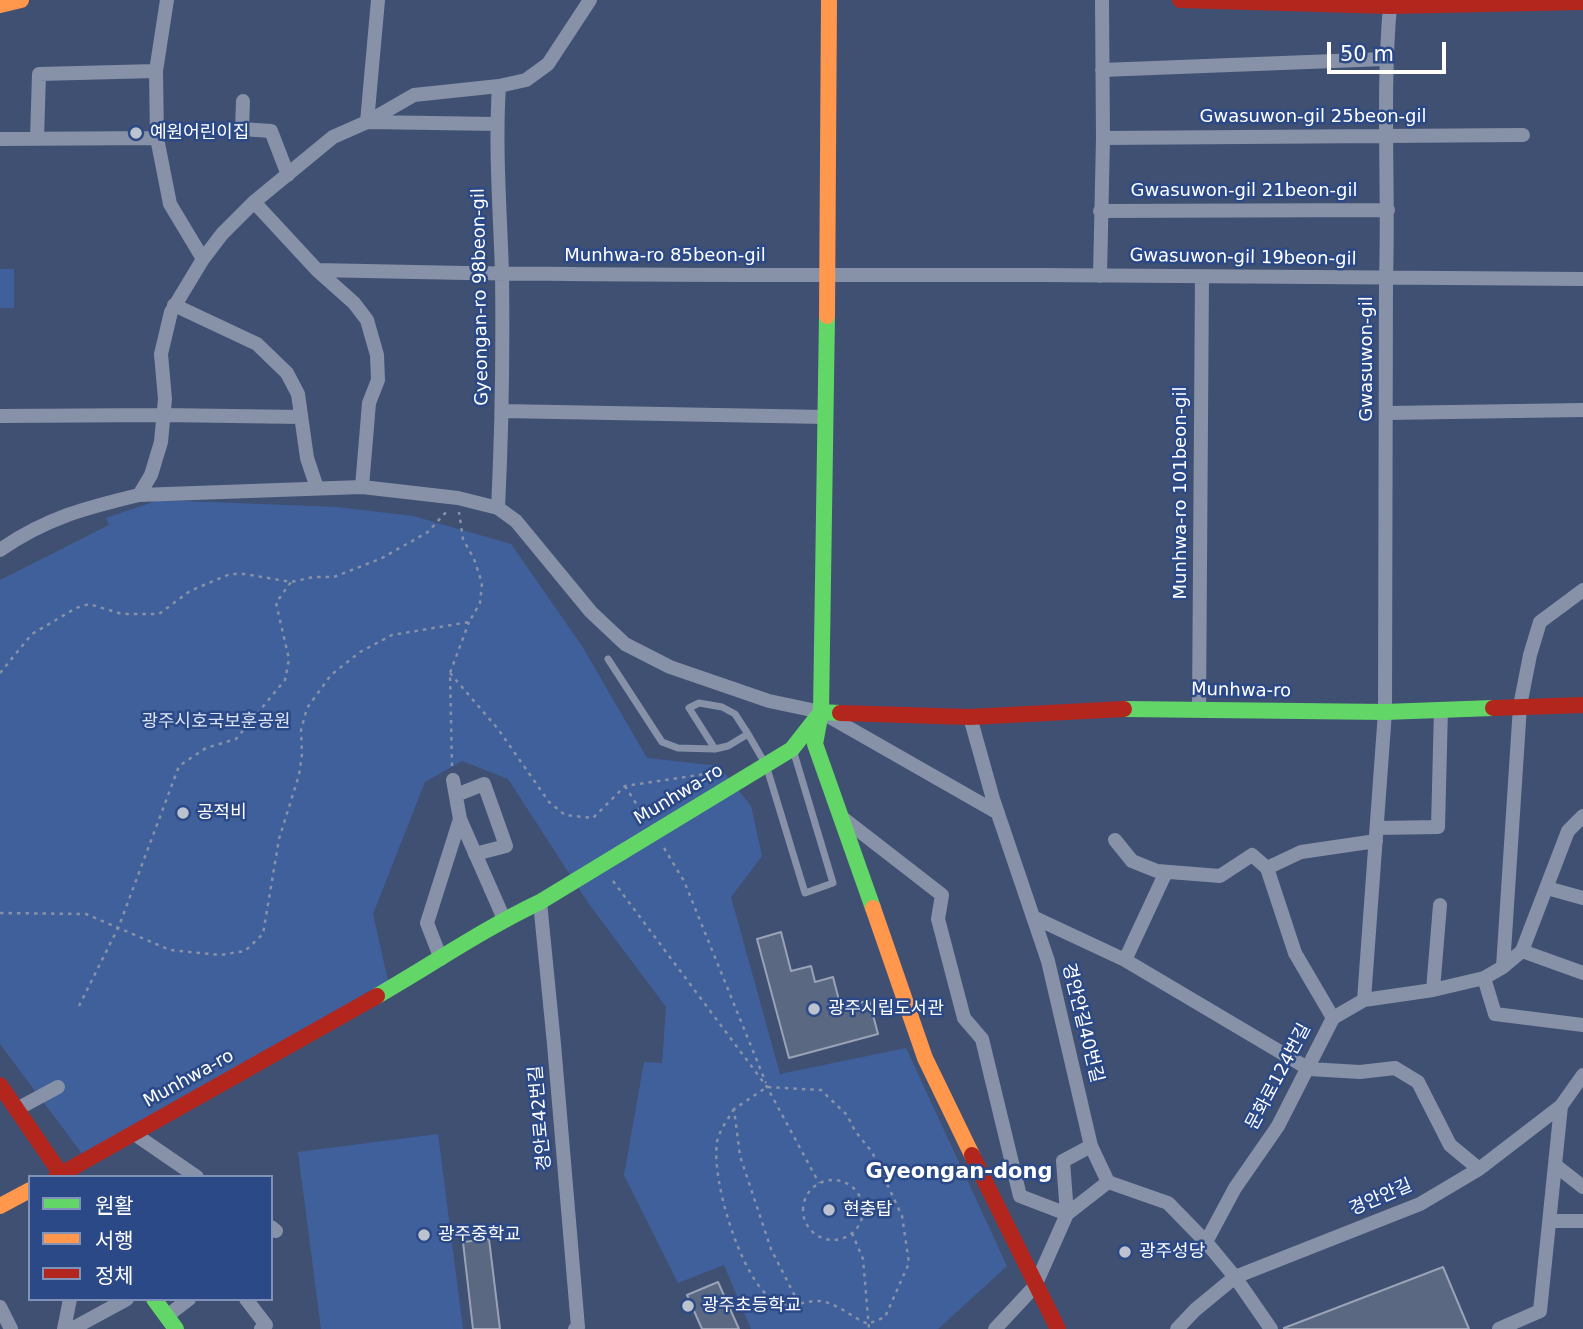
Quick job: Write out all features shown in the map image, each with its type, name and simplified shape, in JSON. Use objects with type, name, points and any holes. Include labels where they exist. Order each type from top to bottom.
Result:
[{"type":"street","points":[[0,5],[21,0]]},
{"type":"street","points":[[167,0],[156,71],[157,138],[170,204],[203,259]]},
{"type":"street","points":[[367,122],[378,0]]},
{"type":"street","points":[[139,495],[151,475],[162,442],[165,399],[161,354],[171,312],[203,259],[222,234],[254,202],[333,137],[367,122],[414,95],[499,86],[526,80],[548,64],[590,0]]},
{"type":"street","points":[[829,0],[828,276],[821,712],[815,744],[925,1059],[1058,1329]]},
{"type":"street","points":[[1100,276],[1102,0]]},
{"type":"street","points":[[1180,0],[1390,6],[1583,2]]},
{"type":"street","name":"Gwasuwon-gil","points":[[1385,712],[1388,210],[1385,59],[1390,6]]},
{"type":"street","points":[[1102,70],[1385,59]]},
{"type":"street","points":[[37,139],[39,74],[156,71]]},
{"type":"street","name":"Gyeongan-ro 98beon-gil","points":[[498,508],[502,411],[502,274],[497,124],[499,86]]},
{"type":"street","points":[[243,102],[242,129],[271,131],[288,175]]},
{"type":"street","points":[[367,122],[497,124]]},
{"type":"street","name":"Gwasuwon-gil 25beon-gil","points":[[1103,138],[1523,135]]},
{"type":"street","points":[[0,138],[157,138]]},
{"type":"street","points":[[254,202],[317,271],[354,303],[367,320],[376,355],[378,380],[369,402],[362,487]]},
{"type":"street","name":"Gwasuwon-gil 21beon-gil","points":[[1100,211],[1388,210]]},
{"type":"street","name":"Munhwa-ro 85beon-gil","points":[[317,271],[828,276]]},
{"type":"street","name":"Gwasuwon-gil 19beon-gil","points":[[828,276],[1583,279]]},
{"type":"street","name":"Munhwa-ro 101beon-gil","points":[[1199,709],[1202,277]]},
{"type":"street","points":[[174,306],[257,344],[287,373],[299,394],[307,458],[317,488]]},
{"type":"street","points":[[1387,413],[1583,410]]},
{"type":"street","points":[[502,411],[825,417]]},
{"type":"street","points":[[0,416],[301,417]]},
{"type":"street","points":[[0,550],[41,525],[87,507],[139,495],[362,487],[458,498],[498,508],[516,521],[591,611],[625,644],[670,667],[769,701],[821,712],[998,813]]},
{"type":"street","points":[[1503,967],[1520,706],[1530,655],[1540,622],[1583,590]]},
{"type":"street","name":"Munhwa-ro","points":[[62,1175],[441,959],[504,919],[540,902],[766,765],[792,749],[821,712],[970,717],[1130,709],[1385,712],[1583,705]]},
{"type":"street","points":[[1267,868],[1301,852],[1377,835],[1438,827],[1441,709]]},
{"type":"street","points":[[1364,1000],[1385,712]]},
{"type":"street","name":"경안안길40번길","points":[[970,717],[998,813],[1048,961],[1091,1146],[1108,1182]]},
{"type":"street","points":[[453,780],[460,819],[504,919]]},
{"type":"street","points":[[456,795],[484,784],[506,846],[475,854]]},
{"type":"street","name":"문화로124번길","points":[[1206,1242],[1236,1188],[1278,1126],[1333,1018],[1364,1000],[1433,990],[1483,978],[1503,967],[1522,951],[1568,831],[1583,816]]},
{"type":"street","points":[[843,818],[942,895],[938,919],[964,1018],[982,1040],[1020,1196],[1067,1214]]},
{"type":"street","points":[[441,959],[427,923],[460,819]]},
{"type":"street","points":[[1115,840],[1132,861],[1166,872],[1220,876],[1252,855],[1267,868],[1295,953],[1333,1018]]},
{"type":"street","points":[[1125,960],[1166,872]]},
{"type":"street","points":[[1547,888],[1583,898]]},
{"type":"street","name":"경안로42번길","points":[[540,902],[578,1327],[575,1329]]},
{"type":"street","points":[[1433,990],[1440,905]]},
{"type":"street","points":[[1033,917],[1125,960],[1309,1069],[1360,1072],[1395,1068],[1418,1082],[1450,1145],[1479,1169]]},
{"type":"street","points":[[1522,951],[1583,973]]},
{"type":"street","points":[[1483,978],[1495,1014],[1583,1025]]},
{"type":"street","name":"경안안길","points":[[1177,1329],[1195,1310],[1235,1277],[1420,1204],[1479,1169],[1562,1106],[1583,1075]]},
{"type":"street","points":[[0,1085],[59,1175]]},
{"type":"street","points":[[17,1109],[58,1087]]},
{"type":"street","points":[[1499,1329],[1540,1311],[1562,1106]]},
{"type":"street","points":[[133,1133],[194,1175]]},
{"type":"street","points":[[1067,1214],[1063,1161],[1091,1146]]},
{"type":"street","points":[[1555,1164],[1583,1187]]},
{"type":"street","points":[[995,1329],[1035,1286],[1067,1214],[1108,1182],[1168,1203],[1235,1277],[1271,1329]]},
{"type":"street","points":[[0,1206],[28,1191]]},
{"type":"street","points":[[1550,1221],[1583,1221]]},
{"type":"street","points":[[64,1329],[70,1301]]},
{"type":"street","points":[[72,1329],[123,1301]]},
{"type":"street","points":[[155,1301],[171,1323],[188,1301]]},
{"type":"street","points":[[248,1301],[266,1325],[261,1329]]},
{"type":"street","points":[[0,1307],[11,1329]]},
{"type":"lane","points":[[608,659],[662,742],[678,748],[715,749],[728,746],[748,734]]},
{"type":"lane","points":[[715,749],[689,708],[699,703],[735,714],[766,765],[805,893],[833,883],[792,749]]},
{"type":"path","points":[[0,673],[32,634],[76,608],[89,604],[121,614],[159,614],[190,591],[230,574],[291,582],[313,577],[334,577],[382,558],[428,532],[458,498]]},
{"type":"path","points":[[453,780],[450,673],[468,622],[480,603],[482,583],[474,559],[463,539],[458,498]]},
{"type":"path","points":[[79,1006],[118,926],[179,766],[206,748],[236,739],[285,680],[289,659],[276,603],[291,582]]},
{"type":"path","points":[[0,912],[86,914],[170,950],[220,956],[245,951],[263,934],[279,839],[299,775],[301,730],[307,708],[331,675],[359,652],[392,635],[468,622]]},
{"type":"path","points":[[450,673],[498,729],[549,802],[565,815],[593,818],[625,786],[728,771]]},
{"type":"path","points":[[600,864],[767,1087]]},
{"type":"path","points":[[684,881],[767,1087],[819,1184]]},
{"type":"path","points":[[767,1087],[821,1090],[847,1115],[855,1131],[872,1152],[902,1216],[909,1263],[885,1317],[869,1327],[819,1301],[800,1306],[775,1302],[758,1287],[737,1242],[722,1202],[716,1160],[717,1140],[734,1109],[767,1087]]},
{"type":"path","points":[[734,1109],[740,1156],[771,1249],[800,1306]]},
{"type":"path","points":[[838,1181],[847,1184],[860,1198],[862,1217],[852,1233],[834,1241],[815,1235],[808,1227],[803,1208],[811,1189],[819,1184],[838,1181]]},
{"type":"path","points":[[852,1233],[863,1259],[869,1327]]},
{"type":"green space","points":[[0,269],[14,269],[14,308],[0,308]]},
{"type":"green space","name":"광주시호국보훈공원","points":[[159,500],[337,507],[413,516],[511,544],[582,646],[647,758],[719,766],[751,806],[762,856],[731,897],[780,1074],[906,1048],[1007,1266],[938,1329],[751,1329],[724,1265],[678,1283],[624,1175],[644,1062],[662,1063],[666,1007],[589,904],[508,779],[462,761],[425,782],[373,914],[388,981],[86,1159],[0,1044],[0,580],[109,525],[106,518]]},
{"type":"green space","points":[[438,1134],[463,1329],[321,1329],[298,1152]]},
{"type":"building","points":[[781,932],[791,971],[811,966],[815,982],[833,977],[841,1008],[869,1000],[878,1034],[789,1058],[757,939]]},
{"type":"building","points":[[489,1239],[500,1329],[473,1329],[463,1242]]},
{"type":"building","points":[[1443,1267],[1469,1329],[1284,1329],[1284,1328]]},
{"type":"building","name":"광주초등학교","points":[[718,1282],[739,1329],[702,1329],[687,1295]]},
{"type":"traffic: fast","points":[[827,316],[821,712],[815,744],[873,908]]},
{"type":"traffic: fast","points":[[1124,709],[1385,712],[1493,708]]},
{"type":"traffic: fast","points":[[377,996],[478,935],[540,902],[792,749],[821,712],[840,713]]},
{"type":"traffic: fast","points":[[155,1301],[176,1329]]},
{"type":"traffic: slow","points":[[0,5],[21,0]]},
{"type":"traffic: slow","points":[[827,316],[829,0]]},
{"type":"traffic: slow","points":[[873,908],[925,1058],[972,1155]]},
{"type":"traffic: slow","points":[[0,1206],[28,1191]]},
{"type":"traffic: jam","points":[[1180,0],[1390,6],[1583,2]]},
{"type":"traffic: jam","points":[[1493,708],[1583,705]]},
{"type":"traffic: jam","points":[[840,713],[970,717],[1124,709]]},
{"type":"traffic: jam","points":[[60,1175],[377,996]]},
{"type":"traffic: jam","points":[[0,1085],[62,1175]]},
{"type":"traffic: jam","points":[[972,1155],[1058,1329]]},
{"type":"place","name":"예원어린이집","points":[[136,133]]},
{"type":"place","name":"공적비","points":[[183,813]]},
{"type":"place","name":"광주시립도서관","points":[[814,1009]]},
{"type":"place","name":"현충탑","points":[[829,1210]]},
{"type":"place","name":"광주중학교","points":[[424,1235]]},
{"type":"place","name":"광주성당","points":[[1125,1252]]},
{"type":"place","name":"광주초등학교","points":[[688,1306]]},
{"type":"district","name":"Gyeongan-dong","points":[[959,1173]]}]
